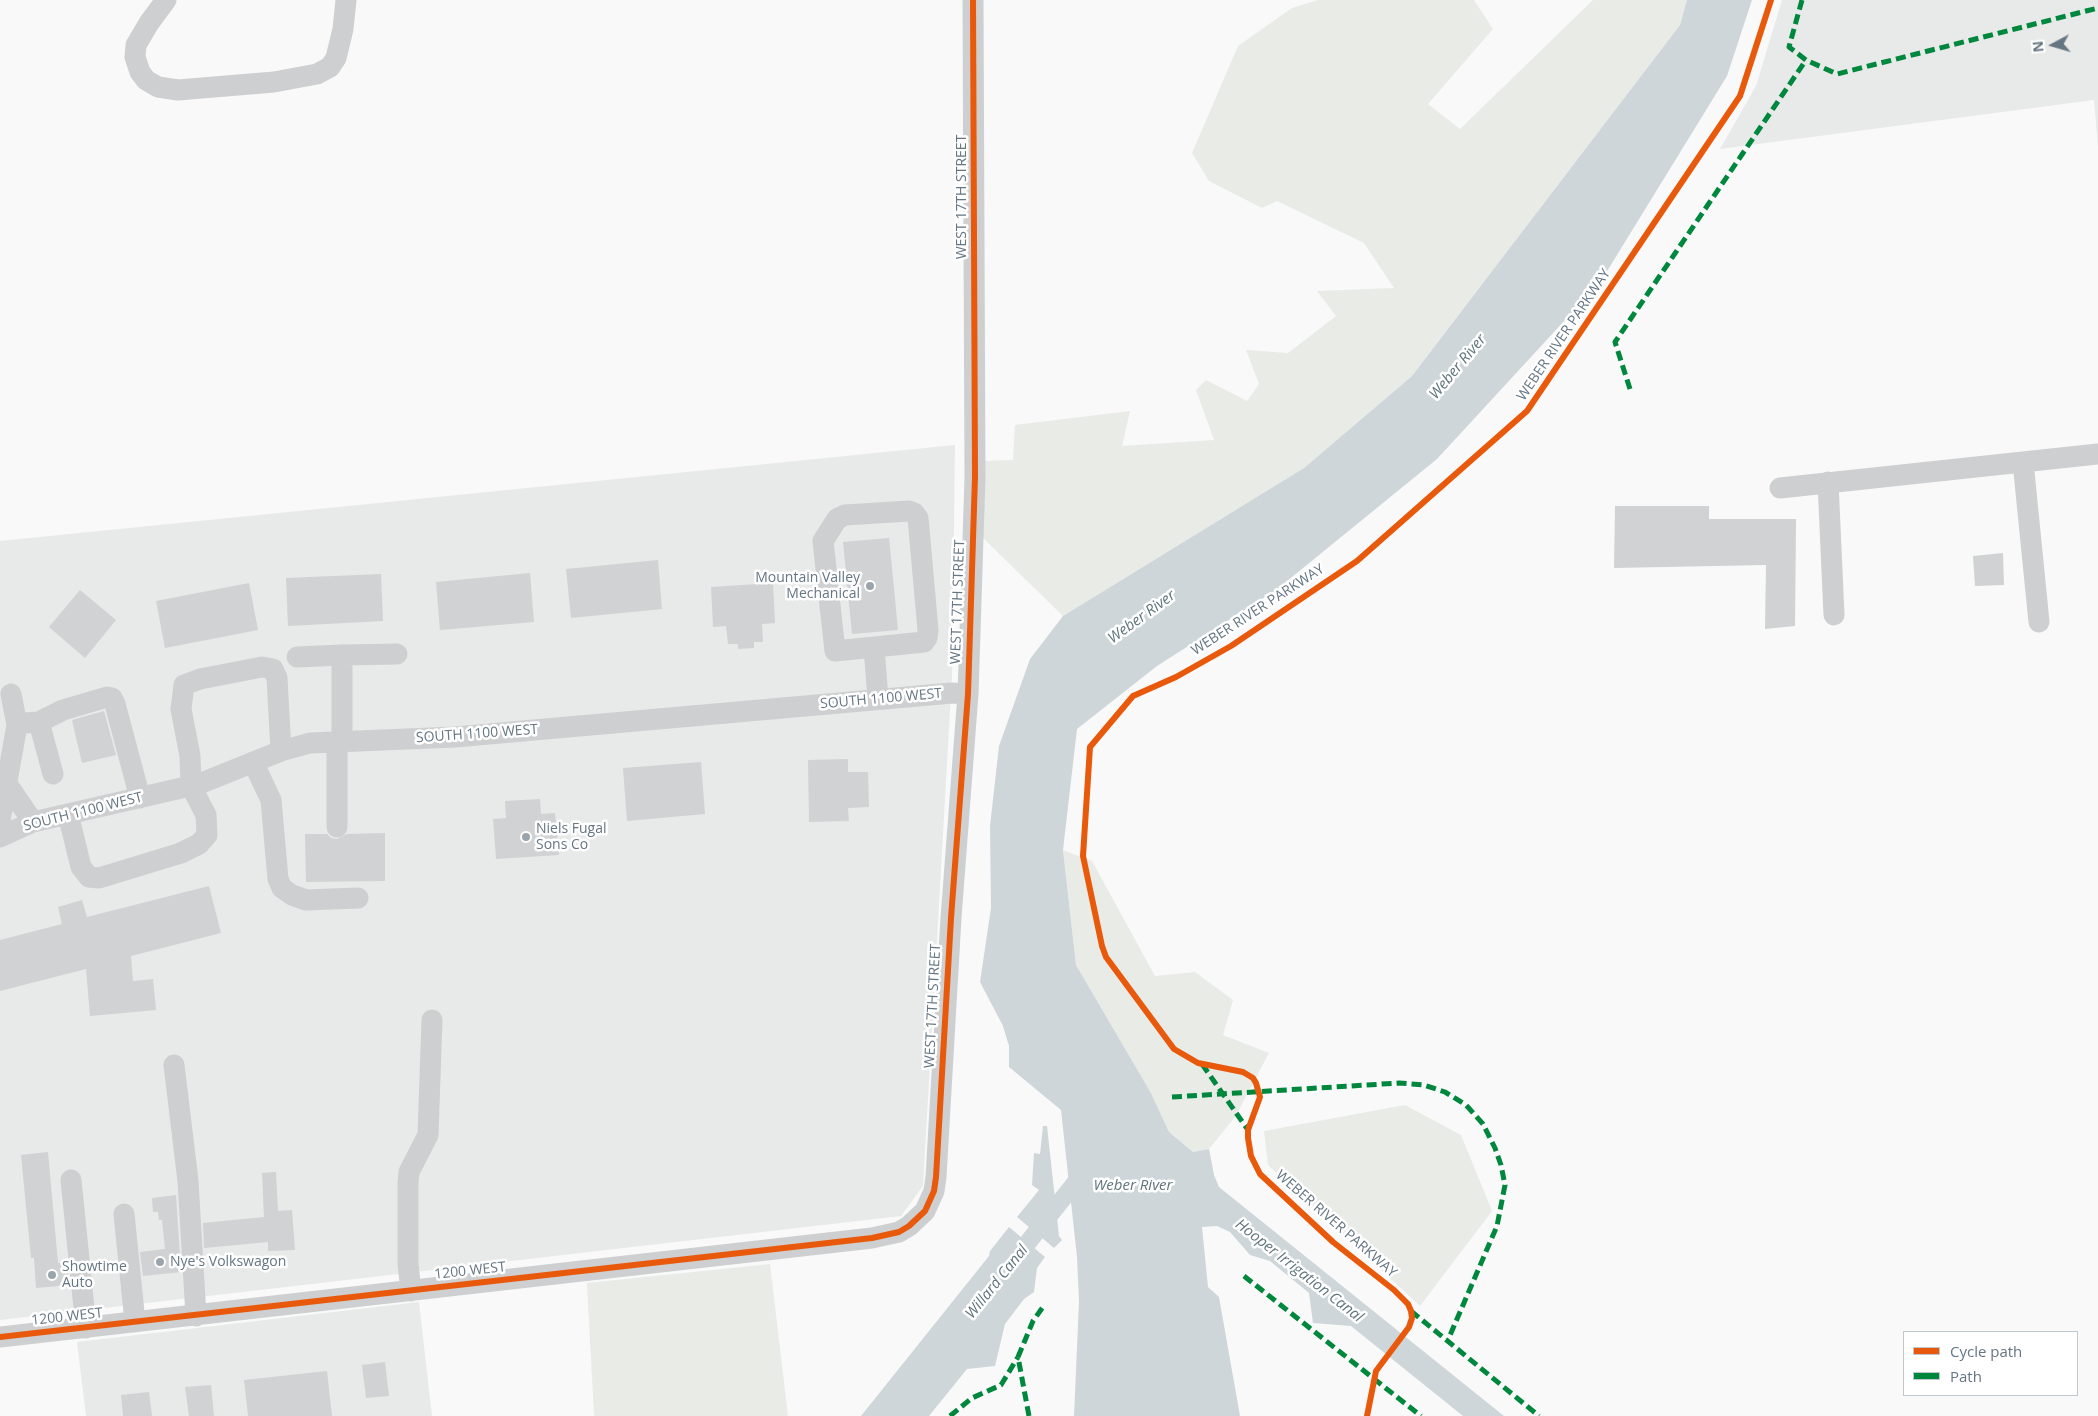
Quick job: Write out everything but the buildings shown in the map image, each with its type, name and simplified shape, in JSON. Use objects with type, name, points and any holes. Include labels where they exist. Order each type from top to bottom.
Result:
[{"type":"street","points":[[166,0],[148,23],[136,45],[135,57],[140,72],[146,80],[158,87],[178,90],[274,82],[317,74],[330,67],[336,58],[343,29],[346,0]]},
{"type":"street","name":"WEST 17TH STREET","points":[[929,1203],[936,1177],[951,918],[968,694],[975,478],[973,0]]},
{"type":"street","points":[[1780,488],[2098,454]]},
{"type":"street","points":[[2024,462],[2039,622]]},
{"type":"street","points":[[1828,482],[1834,614]]},
{"type":"street","points":[[909,511],[918,518],[927,638],[924,642],[874,647],[835,651],[823,541],[837,519],[845,515],[909,511]]},
{"type":"street","points":[[874,647],[878,700]]},
{"type":"street","points":[[297,657],[397,654]]},
{"type":"street","points":[[337,827],[342,655]]},
{"type":"street","points":[[68,814],[81,867],[88,877],[99,878],[181,853],[199,844],[207,835],[206,815],[192,786],[190,756],[181,709],[184,685],[200,679],[262,667],[273,669],[277,678],[281,751]]},
{"type":"street","name":"SOUTH 1100 WEST","points":[[0,837],[33,822],[192,786],[281,751],[310,743],[456,737],[952,693],[968,694]]},
{"type":"street","points":[[0,821],[17,725],[10,694]]},
{"type":"street","points":[[17,725],[39,722],[63,710],[107,696],[112,698],[140,798]]},
{"type":"street","points":[[39,722],[53,774]]},
{"type":"street","points":[[253,762],[271,800],[278,879],[282,888],[292,895],[306,900],[358,898]]},
{"type":"street","points":[[7,784],[33,822]]},
{"type":"street","points":[[411,1290],[408,1264],[408,1183],[409,1172],[428,1134],[432,1020]]},
{"type":"street","points":[[174,1065],[188,1181],[196,1316]]},
{"type":"street","points":[[70,1180],[86,1328]]},
{"type":"street","name":"1200 WEST","points":[[0,1337],[888,1236],[909,1226],[925,1211],[929,1203]]},
{"type":"street","points":[[124,1214],[134,1322]]},
{"type":"shaded area","points":[[1318,0],[1474,0],[1493,29],[1428,104],[1460,129],[1593,0],[1687,0],[1680,25],[1412,376],[1304,468],[1063,616],[981,536],[983,461],[1013,460],[1015,425],[1130,411],[1122,446],[1214,440],[1196,390],[1206,380],[1247,401],[1259,384],[1246,350],[1288,353],[1336,316],[1317,291],[1394,288],[1364,243],[1277,201],[1262,208],[1209,181],[1192,153],[1238,46],[1292,8]]},
{"type":"shaded area","points":[[1782,0],[2098,0],[2098,147],[2094,100],[1720,149],[1756,86]]},
{"type":"shaded area","points":[[955,445],[952,675],[923,1186],[901,1216],[0,1320],[0,541]]},
{"type":"shaded area","points":[[1063,850],[1092,861],[1155,976],[1195,972],[1233,1000],[1223,1035],[1269,1053],[1235,1117],[1209,1149],[1193,1152],[1169,1132],[1151,1093],[1076,965]]},
{"type":"shaded area","points":[[1405,1105],[1461,1135],[1492,1211],[1420,1306],[1268,1165],[1264,1131]]},
{"type":"shaded area","points":[[770,1264],[788,1416],[594,1416],[587,1283]]},
{"type":"shaded area","points":[[419,1302],[432,1416],[86,1416],[77,1342]]},
{"type":"water","name":"Weber River","points":[[1687,0],[1752,0],[1727,76],[1601,281],[1437,459],[1276,590],[1157,666],[1077,729],[1063,850],[1076,965],[1151,1093],[1169,1132],[1193,1152],[1209,1149],[1214,1175],[1219,1187],[1504,1416],[1463,1416],[1351,1326],[1313,1323],[1309,1293],[1270,1261],[1250,1255],[1230,1232],[1217,1226],[1202,1227],[1208,1287],[1219,1297],[1240,1416],[1074,1416],[1079,1301],[1077,1257],[1061,1110],[1009,1067],[1009,1046],[1003,1026],[980,982],[991,908],[990,826],[999,746],[1030,659],[1063,616],[1304,468],[1412,376],[1680,25]]},
{"type":"water","points":[[1043,1126],[1047,1126],[1059,1236],[1062,1240],[1054,1248],[1017,1217],[1039,1190],[1032,1185],[1034,1153],[1040,1154]]},
{"type":"water","points":[[1009,1227],[1045,1257],[1037,1268],[1034,1292],[1024,1299],[1005,1324],[995,1366],[967,1369],[929,1416],[861,1416],[989,1256],[990,1251]]},
{"type":"waterway","name":"Willard Canal","points":[[1014,1260],[1083,1173]]},
{"type":"marked path","points":[[1802,0],[1789,47],[1806,60],[1837,74],[2098,8]]},
{"type":"marked path","points":[[1630,389],[1615,342],[1806,60]]},
{"type":"marked path","points":[[1202,1064],[1248,1130]]},
{"type":"marked path","points":[[1172,1097],[1399,1083],[1424,1085],[1445,1092],[1466,1105],[1483,1124],[1495,1148],[1505,1185],[1497,1226],[1448,1340]]},
{"type":"marked path","points":[[1244,1276],[1421,1416]]},
{"type":"marked path","points":[[1029,1416],[1018,1357],[1033,1321],[1045,1304]]},
{"type":"marked path","points":[[1411,1311],[1539,1416]]},
{"type":"marked path","points":[[950,1416],[972,1398],[1001,1385],[1018,1357]]},
{"type":"cycle path","points":[[0,1337],[872,1238],[899,1232],[909,1226],[925,1211],[934,1191],[936,1177],[951,918],[968,694],[975,477],[973,0]]},
{"type":"cycle path","name":"WEBER RIVER PARKWAY","points":[[1367,1416],[1376,1371],[1409,1327],[1412,1318],[1411,1311],[1408,1304],[1394,1290],[1333,1242],[1260,1174],[1251,1156],[1248,1138],[1248,1130],[1260,1097],[1253,1078],[1243,1072],[1198,1063],[1174,1049],[1106,957],[1083,856],[1090,747],[1133,696],[1176,677],[1231,646],[1357,561],[1527,411],[1740,96],[1771,0]]},
{"type":"place","name":"Mountain Valley Mechanical","points":[[870,586]]},
{"type":"place","name":"Niels Fugal Sons Co","points":[[526,837]]},
{"type":"place","name":"Nye's Volkswagon","points":[[160,1262]]},
{"type":"place","name":"Showtime Auto","points":[[52,1275]]},
{"type":"water label","name":"Hooper Irrigation Canal","points":[[1299,1271]]}]
